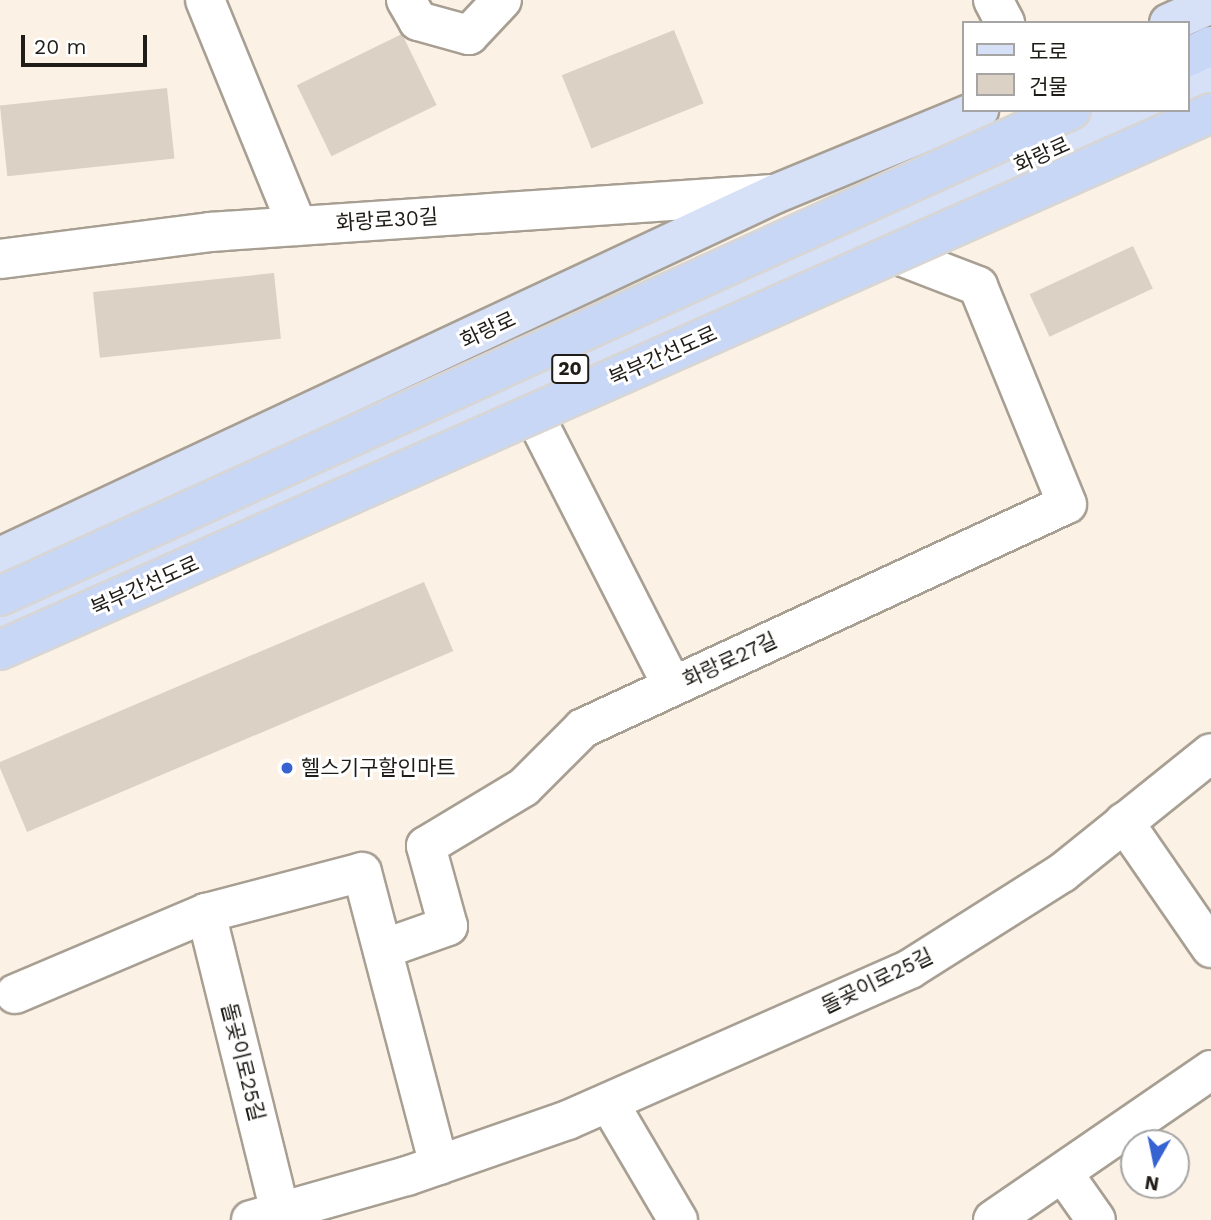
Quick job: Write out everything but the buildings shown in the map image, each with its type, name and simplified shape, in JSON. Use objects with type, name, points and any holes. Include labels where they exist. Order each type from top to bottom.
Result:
[{"type":"highway","points":[[1190,56],[1211,46]]},
{"type":"highway","points":[[0,596],[1067,112]]},
{"type":"highway","name":"북부간선도로","points":[[0,650],[1211,113]]},
{"type":"main road","points":[[1173,21],[1211,4]]},
{"type":"main road","points":[[1190,88],[1211,78]]},
{"type":"main road","name":"화랑로","points":[[0,557],[775,194],[974,112]]},
{"type":"main road","name":"화랑로","points":[[0,628],[1137,112]]},
{"type":"street","points":[[406,0],[418,21],[469,35],[502,0]]},
{"type":"street","points":[[993,0],[1004,21]]},
{"type":"street","points":[[209,1],[297,226]]},
{"type":"street","name":"화랑로30길","points":[[0,259],[297,226],[775,194]]},
{"type":"street","name":"화랑로27길","points":[[383,949],[449,926],[426,846],[524,787],[583,728],[1067,504],[978,286],[857,239]]},
{"type":"street","points":[[522,391],[672,686]]},
{"type":"street","name":"돌곶이로25길","points":[[206,913],[265,1216],[337,1209],[439,1165],[609,1103],[910,969],[1062,873],[1211,753]]},
{"type":"street","points":[[1124,822],[1211,948]]},
{"type":"street","points":[[15,994],[206,913],[362,872],[439,1165]]},
{"type":"street","points":[[993,1220],[1211,1070]]},
{"type":"street","points":[[609,1103],[678,1220]]},
{"type":"street","points":[[1063,1172],[1096,1220]]},
{"type":"place","name":"헬스기구할인마트","points":[[287,768]]}]
